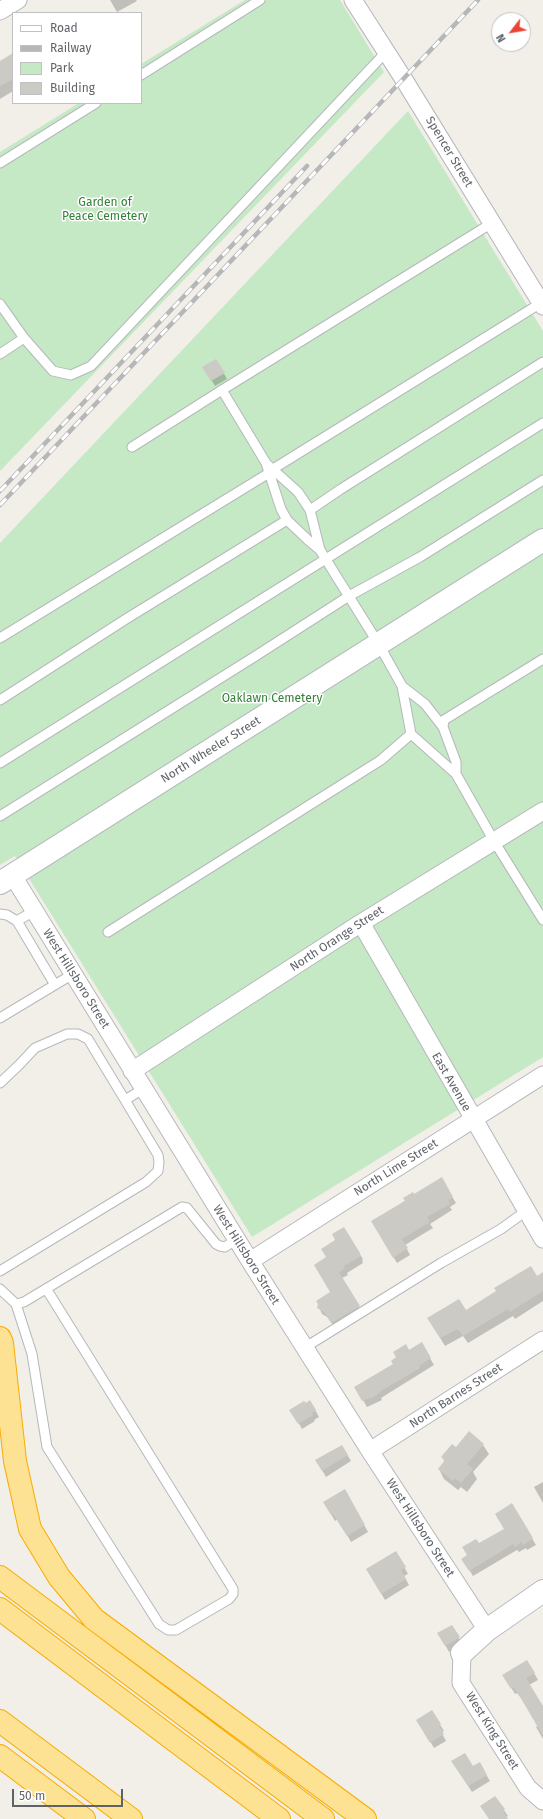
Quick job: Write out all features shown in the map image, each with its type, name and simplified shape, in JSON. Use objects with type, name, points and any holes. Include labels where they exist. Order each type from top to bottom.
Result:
[{"type":"highway","points":[[0,1338],[2,1343],[15,1461],[30,1529],[59,1577],[94,1619],[365,1819]]},
{"type":"highway","points":[[0,1577],[323,1819]]},
{"type":"highway","points":[[0,1609],[279,1819]]},
{"type":"highway","points":[[0,1721],[131,1819]]},
{"type":"highway","points":[[0,1756],[84,1819]]},
{"type":"main road","name":"North Wheeler Street","points":[[6,879],[543,540]]},
{"type":"main road","points":[[462,1653],[487,1630],[543,1591]]},
{"type":"street","points":[[0,11],[18,0]]},
{"type":"street","name":"Spencer Street","points":[[353,0],[492,223],[540,295]]},
{"type":"street","name":"North Orange Street","points":[[132,1071],[361,923],[543,811]]},
{"type":"street","name":"West Hillsboro Street","points":[[6,879],[34,911],[304,1348],[487,1630]]},
{"type":"street","name":"East Avenue","points":[[361,923],[472,1120],[543,1239]]},
{"type":"street","name":"North Lime Street","points":[[250,1261],[543,1075]]},
{"type":"street","name":"North Barnes Street","points":[[370,1451],[543,1340]]},
{"type":"street","name":"West King Street","points":[[462,1653],[461,1683],[528,1788],[543,1801]]},
{"type":"lane","points":[[142,73],[260,0]]},
{"type":"lane","points":[[0,304],[24,338],[53,370],[71,376],[92,366],[386,52]]},
{"type":"lane","points":[[0,163],[94,104]]},
{"type":"lane","points":[[132,447],[492,223]]},
{"type":"lane","points":[[0,638],[540,295]]},
{"type":"lane","points":[[0,354],[24,338]]},
{"type":"lane","points":[[310,510],[340,489],[543,362]]},
{"type":"lane","points":[[222,390],[269,468],[281,509],[287,520],[320,550],[378,643],[402,686],[411,734],[456,774],[494,841],[543,920]]},
{"type":"lane","points":[[0,763],[230,617],[326,559],[543,423]]},
{"type":"lane","points":[[269,468],[298,492],[310,510],[320,550]]},
{"type":"lane","points":[[0,816],[349,596],[420,556],[543,480]]},
{"type":"lane","points":[[0,700],[287,520]]},
{"type":"lane","points":[[443,727],[444,720],[543,659]]},
{"type":"lane","points":[[402,686],[425,704],[443,727],[456,762],[456,774]]},
{"type":"lane","points":[[108,932],[382,760],[411,734]]},
{"type":"lane","points":[[17,921],[34,911]]},
{"type":"lane","points":[[0,914],[7,915],[17,921],[55,984]]},
{"type":"lane","points":[[0,1018],[73,974]]},
{"type":"lane","points":[[0,1083],[19,1066],[35,1048],[66,1034],[78,1034],[88,1039],[158,1156],[159,1162],[158,1170],[146,1182],[0,1271]]},
{"type":"lane","points":[[125,1100],[143,1089]]},
{"type":"lane","points":[[16,1304],[24,1302],[47,1290],[182,1207],[187,1208],[216,1244],[225,1247],[237,1239]]},
{"type":"lane","points":[[304,1348],[441,1263],[501,1229],[526,1211]]},
{"type":"lane","points":[[0,1289],[16,1304],[32,1354],[47,1447],[159,1624],[168,1630],[176,1630],[229,1599],[233,1594],[233,1589],[47,1290]]},
{"type":"green space","name":"Garden of Peace Cemetery","points":[[245,0],[340,0],[384,72],[0,471],[0,152],[77,104],[142,104],[142,63]]},
{"type":"green space","name":"Oaklawn Cemetery","points":[[408,111],[543,331],[543,1057],[252,1237],[15,856],[0,865],[0,543]]},
{"type":"building","points":[[12,54],[12,80],[0,86],[0,61]]},
{"type":"building","points":[[216,359],[225,373],[211,381],[202,367]]},
{"type":"building","points":[[442,1177],[453,1197],[448,1200],[450,1204],[427,1217],[430,1222],[402,1239],[408,1248],[393,1258],[371,1221],[405,1201],[403,1198],[413,1192],[414,1194]]},
{"type":"building","points":[[344,1227],[361,1256],[344,1266],[345,1268],[339,1272],[360,1306],[331,1323],[324,1312],[317,1308],[318,1304],[316,1301],[330,1292],[314,1265],[326,1257],[321,1249],[335,1240],[332,1234]]},
{"type":"building","points":[[531,1266],[537,1276],[543,1272],[543,1291],[510,1312],[508,1309],[463,1336],[458,1329],[440,1338],[427,1318],[459,1299],[466,1310],[496,1291],[494,1288]]},
{"type":"building","points":[[422,1342],[431,1358],[419,1366],[420,1368],[379,1392],[380,1393],[370,1399],[369,1398],[362,1401],[354,1387],[393,1364],[391,1361],[396,1357],[393,1352],[406,1344],[409,1350]]},
{"type":"building","points":[[310,1400],[316,1410],[312,1413],[313,1415],[298,1424],[289,1410],[304,1401],[306,1403]]},
{"type":"building","points":[[469,1431],[484,1444],[467,1464],[473,1469],[461,1483],[455,1478],[453,1481],[438,1469],[445,1460],[441,1457],[452,1444],[456,1447]]},
{"type":"building","points":[[342,1445],[348,1455],[322,1471],[315,1460]]},
{"type":"building","points":[[345,1489],[365,1525],[347,1536],[333,1514],[331,1515],[323,1502]]},
{"type":"building","points":[[512,1503],[533,1538],[523,1545],[521,1542],[515,1547],[513,1544],[469,1571],[461,1559],[467,1555],[462,1547],[476,1539],[479,1543],[504,1529],[495,1514]]},
{"type":"building","points":[[396,1551],[406,1567],[401,1570],[406,1579],[381,1594],[366,1569]]},
{"type":"building","points":[[452,1625],[460,1637],[445,1646],[437,1633]]},
{"type":"building","points":[[527,1660],[535,1673],[526,1678],[543,1706],[543,1736],[519,1695],[513,1687],[511,1689],[502,1675]]},
{"type":"building","points":[[432,1710],[441,1724],[439,1726],[444,1734],[430,1743],[416,1720]]},
{"type":"building","points":[[465,1753],[473,1766],[480,1762],[487,1775],[468,1786],[451,1761]]},
{"type":"building","points":[[495,1796],[505,1809],[503,1811],[508,1819],[489,1819],[480,1806]]},
{"type":"railway","points":[[0,505],[478,0]]},
{"type":"railway","points":[[0,491],[307,166]]}]
